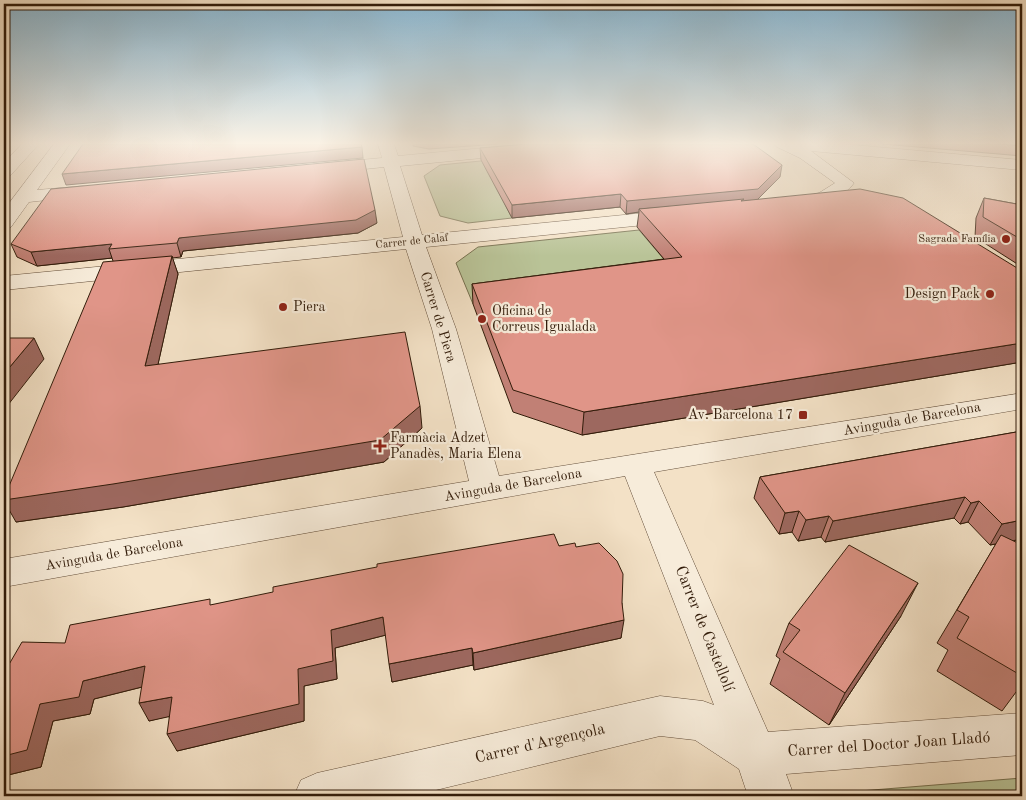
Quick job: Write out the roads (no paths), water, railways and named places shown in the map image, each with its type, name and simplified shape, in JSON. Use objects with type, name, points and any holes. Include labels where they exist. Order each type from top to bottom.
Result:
[{"type":"street","points":[[4,223],[34,181]]},
{"type":"street","name":"Carrer de Piera","points":[[397,181],[414,242],[444,329],[487,490]]},
{"type":"street","points":[[779,206],[820,200],[835,192],[853,186],[846,181]]},
{"type":"street","points":[[22,197],[100,190]]},
{"type":"street","name":"Carrer de Calaf","points":[[4,283],[690,214]]},
{"type":"street","name":"Avinguda de Barcelona","points":[[4,573],[635,464],[750,447],[1022,401]]},
{"type":"street","name":"Carrer de Castellolí","points":[[635,464],[756,755],[770,796]]},
{"type":"street","name":"Carrer d'Argençola","points":[[317,796],[660,716],[703,721],[756,755]]},
{"type":"street","name":"Carrer del Doctor Joan Lladó","points":[[756,755],[1022,734]]},
{"type":"place","name":"Sagrada Família","points":[[1006,239]]},
{"type":"place","name":"Design Pack","points":[[990,294]]},
{"type":"place","name":"Piera","points":[[283,307]]},
{"type":"place","name":"Oficina de Correus Igualada","points":[[482,319]]},
{"type":"place","name":"Av. Barcelona 17","points":[[803,415]]},
{"type":"place","name":"Farmàcia Adzet Panadès, Maria Elena","points":[[380,446]]}]
